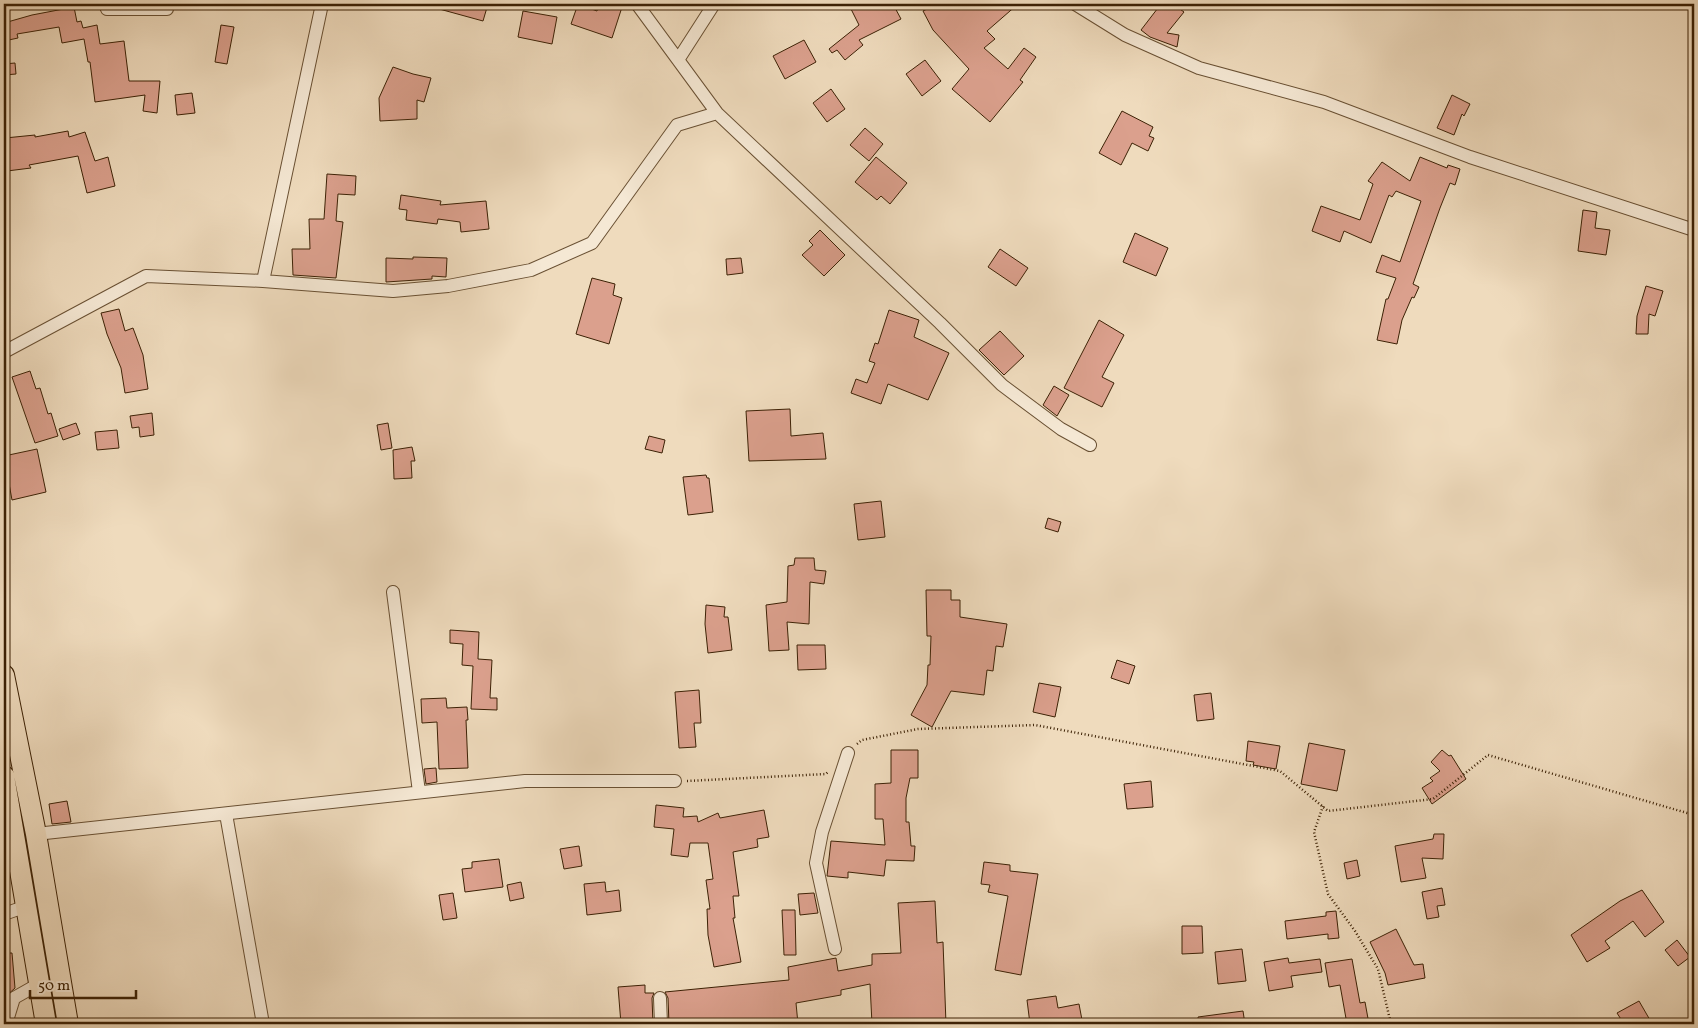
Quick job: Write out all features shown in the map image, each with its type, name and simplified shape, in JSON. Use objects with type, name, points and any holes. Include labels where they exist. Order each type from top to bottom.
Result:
[{"type":"highway","points":[[4,675],[36,834],[68,1024]]},
{"type":"highway","points":[[4,776],[24,907],[46,1024]]},
{"type":"street","points":[[105,4],[107,8],[167,9]]},
{"type":"street","points":[[263,281],[322,4]]},
{"type":"street","points":[[637,4],[717,113],[940,322],[1002,385],[1061,429],[1090,445]]},
{"type":"street","points":[[678,60],[714,4]]},
{"type":"street","points":[[1075,4],[1125,36],[1199,68],[1324,102],[1470,157],[1694,230]]},
{"type":"street","points":[[4,352],[146,276],[263,281],[393,291],[448,286],[531,270],[592,243],[677,125],[717,113]]},
{"type":"street","points":[[393,592],[419,792]]},
{"type":"street","points":[[835,950],[816,863],[822,832],[848,753]]},
{"type":"street","points":[[36,834],[526,781],[675,781]]},
{"type":"street","points":[[226,814],[262,1024]]},
{"type":"street","points":[[4,914],[24,907]]},
{"type":"street","points":[[6,1024],[14,998],[38,985]]},
{"type":"street","points":[[660,998],[662,1024]]},
{"type":"path","points":[[675,781],[826,774],[862,740],[918,729],[1035,725],[1280,771],[1328,811],[1432,799],[1488,756],[1694,815]]},
{"type":"path","points":[[1323,806],[1314,832],[1328,894],[1355,931],[1378,970],[1391,1024]]},
{"type":"building","points":[[433,4],[488,4],[483,21],[432,7]]},
{"type":"building","points":[[578,4],[597,11],[599,4],[623,4],[612,38],[571,24]]},
{"type":"building","points":[[857,4],[893,4],[901,19],[859,40],[863,45],[845,60],[837,50],[832,53],[829,49],[859,25],[850,7]]},
{"type":"building","points":[[937,4],[1018,4],[987,31],[995,39],[984,48],[1008,69],[1024,48],[1036,57],[1020,80],[1023,82],[990,122],[952,89],[969,69],[933,30],[923,11]]},
{"type":"building","points":[[1161,4],[1173,4],[1184,12],[1167,33],[1179,35],[1177,47],[1150,37],[1141,30]]},
{"type":"building","points":[[74,7],[77,22],[81,21],[83,28],[97,25],[100,44],[124,41],[129,81],[160,81],[157,113],[143,111],[145,95],[95,102],[90,62],[88,62],[84,39],[62,43],[59,27],[17,34],[18,38],[4,41],[4,23],[32,15]]},
{"type":"building","points":[[523,11],[557,17],[552,44],[518,37]]},
{"type":"building","points":[[221,25],[234,27],[227,64],[215,62]]},
{"type":"building","points":[[804,40],[816,62],[785,79],[773,56]]},
{"type":"building","points":[[925,60],[941,81],[922,96],[906,74]]},
{"type":"building","points":[[15,63],[16,74],[4,75],[4,64]]},
{"type":"building","points":[[393,67],[431,78],[424,102],[417,100],[417,119],[380,121],[379,98]]},
{"type":"building","points":[[831,89],[845,109],[827,122],[813,103]]},
{"type":"building","points":[[192,93],[195,113],[177,115],[175,95]]},
{"type":"building","points":[[1452,95],[1470,104],[1464,116],[1462,114],[1454,135],[1437,128]]},
{"type":"building","points":[[1122,111],[1153,127],[1149,136],[1154,138],[1148,151],[1132,143],[1121,165],[1099,153]]},
{"type":"building","points":[[865,128],[883,144],[869,161],[850,145]]},
{"type":"building","points":[[68,131],[69,137],[85,132],[95,161],[108,157],[115,186],[87,193],[78,156],[29,165],[31,168],[7,171],[5,138],[35,135],[35,137]]},
{"type":"building","points":[[876,157],[907,183],[890,204],[881,196],[877,200],[855,182]]},
{"type":"building","points":[[1420,157],[1447,168],[1448,165],[1460,169],[1455,185],[1450,183],[1440,208],[1413,284],[1419,287],[1414,298],[1412,297],[1402,320],[1397,344],[1377,340],[1386,299],[1388,299],[1396,278],[1376,272],[1382,255],[1400,262],[1421,201],[1396,191],[1392,197],[1389,195],[1371,243],[1344,231],[1340,242],[1312,231],[1321,206],[1360,220],[1373,184],[1368,181],[1382,162],[1410,181]]},
{"type":"building","points":[[327,174],[356,176],[355,195],[338,194],[336,221],[343,222],[336,278],[293,275],[292,249],[310,249],[309,219],[324,219]]},
{"type":"building","points":[[401,195],[441,201],[440,205],[486,201],[489,229],[461,232],[460,222],[438,219],[437,224],[406,220],[407,210],[399,209]]},
{"type":"building","points":[[1583,210],[1597,212],[1595,228],[1610,230],[1606,255],[1578,251]]},
{"type":"building","points":[[820,230],[845,255],[824,276],[802,255],[813,245],[809,241]]},
{"type":"building","points":[[1135,233],[1168,248],[1156,276],[1123,262]]},
{"type":"building","points":[[1000,249],[1028,268],[1016,286],[988,267]]},
{"type":"building","points":[[413,257],[447,258],[446,277],[432,276],[432,279],[386,282],[386,258],[413,259]]},
{"type":"building","points":[[741,258],[743,273],[727,275],[726,259]]},
{"type":"building","points":[[592,278],[615,284],[613,295],[622,298],[609,344],[576,334]]},
{"type":"building","points":[[1646,286],[1663,291],[1655,316],[1649,314],[1648,334],[1636,334],[1637,316]]},
{"type":"building","points":[[119,309],[125,331],[133,328],[143,355],[148,389],[125,393],[121,368],[107,334],[101,313]]},
{"type":"building","points":[[889,310],[919,320],[914,337],[949,353],[928,400],[888,384],[881,404],[851,393],[856,379],[867,383],[875,363],[869,361],[875,343],[878,344]]},
{"type":"building","points":[[1099,320],[1124,335],[1102,377],[1114,383],[1102,407],[1064,388]]},
{"type":"building","points":[[1000,331],[1024,356],[1004,375],[979,350]]},
{"type":"building","points":[[30,371],[36,389],[40,388],[48,414],[51,413],[58,436],[35,443],[12,377]]},
{"type":"building","points":[[1054,386],[1069,395],[1057,416],[1043,405]]},
{"type":"building","points":[[790,409],[791,436],[823,433],[826,459],[749,461],[746,411]]},
{"type":"building","points":[[152,413],[154,435],[140,437],[139,427],[132,428],[130,416]]},
{"type":"building","points":[[76,423],[80,434],[63,440],[59,429]]},
{"type":"building","points":[[388,423],[392,448],[381,450],[377,425]]},
{"type":"building","points":[[117,430],[119,448],[97,450],[95,432]]},
{"type":"building","points":[[649,436],[665,440],[662,453],[645,449]]},
{"type":"building","points":[[412,447],[415,461],[411,461],[412,478],[394,479],[393,450]]},
{"type":"building","points":[[37,449],[46,492],[12,500],[4,456]]},
{"type":"building","points":[[706,475],[709,478],[713,512],[688,515],[683,477]]},
{"type":"building","points":[[881,501],[885,537],[858,540],[854,504]]},
{"type":"building","points":[[1048,518],[1061,522],[1058,532],[1045,528]]},
{"type":"building","points":[[795,558],[814,558],[815,570],[826,571],[824,584],[810,582],[809,624],[787,622],[789,650],[769,651],[766,605],[787,602],[788,566],[794,565]]},
{"type":"building","points":[[926,590],[951,590],[951,600],[960,600],[960,617],[1007,624],[1003,647],[996,646],[993,671],[987,670],[984,695],[951,691],[932,727],[911,715],[927,685],[928,665],[930,665],[931,636],[927,636]]},
{"type":"building","points":[[706,605],[725,607],[724,617],[728,617],[732,650],[708,653],[705,624]]},
{"type":"building","points":[[450,630],[479,632],[478,659],[492,660],[490,698],[497,698],[497,710],[471,709],[473,666],[462,665],[463,644],[450,643]]},
{"type":"building","points":[[797,645],[825,645],[826,669],[798,670]]},
{"type":"building","points":[[1117,660],[1135,666],[1129,684],[1111,678]]},
{"type":"building","points":[[1039,683],[1061,687],[1055,717],[1033,712]]},
{"type":"building","points":[[699,690],[701,723],[694,723],[696,747],[679,748],[675,692]]},
{"type":"building","points":[[1211,693],[1214,719],[1197,721],[1194,695]]},
{"type":"building","points":[[446,698],[447,708],[467,707],[468,768],[439,769],[437,722],[422,723],[421,699]]},
{"type":"building","points":[[1248,741],[1280,746],[1276,769],[1253,765],[1254,762],[1246,761]]},
{"type":"building","points":[[1309,743],[1345,750],[1337,791],[1301,784]]},
{"type":"building","points":[[891,750],[918,750],[918,778],[910,778],[906,798],[906,822],[909,822],[911,846],[915,846],[914,861],[886,860],[884,876],[848,872],[848,878],[827,876],[831,841],[885,845],[883,819],[875,819],[875,784],[891,783]]},
{"type":"building","points":[[1442,750],[1449,756],[1451,755],[1466,779],[1432,804],[1422,788],[1433,781],[1430,778],[1440,771],[1431,762]]},
{"type":"building","points":[[436,768],[437,782],[426,784],[424,769]]},
{"type":"building","points":[[1151,781],[1153,807],[1127,809],[1124,784]]},
{"type":"building","points":[[67,801],[71,822],[52,824],[49,804]]},
{"type":"building","points":[[656,805],[684,808],[683,817],[697,816],[698,822],[718,813],[720,818],[764,810],[769,837],[757,839],[758,847],[733,852],[739,896],[733,896],[735,918],[733,918],[741,962],[714,967],[708,935],[707,909],[710,909],[706,880],[713,879],[708,843],[690,843],[688,857],[671,855],[674,829],[654,827]]},
{"type":"building","points":[[1434,834],[1444,834],[1443,859],[1422,858],[1426,878],[1401,882],[1395,846],[1433,839]]},
{"type":"building","points":[[579,846],[582,866],[564,869],[560,849]]},
{"type":"building","points":[[499,859],[503,887],[465,892],[462,869],[472,868],[472,862]]},
{"type":"building","points":[[1357,860],[1360,876],[1347,879],[1344,863]]},
{"type":"building","points":[[984,862],[1010,865],[1010,871],[1038,874],[1021,975],[995,970],[1008,896],[988,892],[990,885],[981,884]]},
{"type":"building","points":[[521,882],[524,898],[510,901],[507,885]]},
{"type":"building","points":[[605,882],[606,892],[619,890],[621,911],[587,915],[584,884]]},
{"type":"building","points":[[1442,888],[1445,905],[1437,906],[1439,917],[1427,919],[1422,892]]},
{"type":"building","points":[[1642,890],[1664,922],[1645,937],[1633,921],[1605,941],[1610,948],[1587,962],[1571,935],[1620,901]]},
{"type":"building","points":[[453,893],[457,918],[443,920],[439,895]]},
{"type":"building","points":[[814,893],[818,913],[800,915],[798,894]]},
{"type":"building","points":[[935,901],[937,943],[943,942],[946,1024],[872,1024],[870,984],[841,990],[841,995],[796,1003],[798,1024],[669,1024],[668,998],[665,992],[789,980],[788,967],[836,958],[838,971],[872,965],[872,954],[901,953],[898,903]]},
{"type":"building","points":[[782,910],[795,910],[796,955],[784,955]]},
{"type":"building","points":[[1336,911],[1339,938],[1328,939],[1328,934],[1287,939],[1285,921],[1326,916],[1326,912]]},
{"type":"building","points":[[1182,926],[1202,926],[1203,953],[1182,954]]},
{"type":"building","points":[[1396,929],[1414,965],[1423,964],[1425,978],[1388,985],[1385,973],[1370,942]]},
{"type":"building","points":[[1677,940],[1690,957],[1678,966],[1665,950]]},
{"type":"building","points":[[1242,949],[1246,981],[1218,984],[1215,952]]},
{"type":"building","points":[[4,953],[12,953],[15,988],[4,998]]},
{"type":"building","points":[[1288,958],[1289,963],[1320,959],[1322,972],[1291,976],[1293,987],[1269,991],[1264,962]]},
{"type":"building","points":[[1352,959],[1360,1003],[1365,1002],[1369,1024],[1347,1024],[1340,985],[1329,987],[1325,963]]},
{"type":"building","points":[[645,985],[645,993],[654,993],[652,998],[653,1024],[621,1024],[618,987]]},
{"type":"building","points":[[1056,996],[1058,1008],[1079,1004],[1082,1020],[1030,1024],[1027,1000]]},
{"type":"building","points":[[1639,1001],[1650,1020],[1643,1024],[1624,1024],[1617,1013]]},
{"type":"building","points":[[1243,1011],[1245,1024],[1199,1024],[1198,1017]]}]
